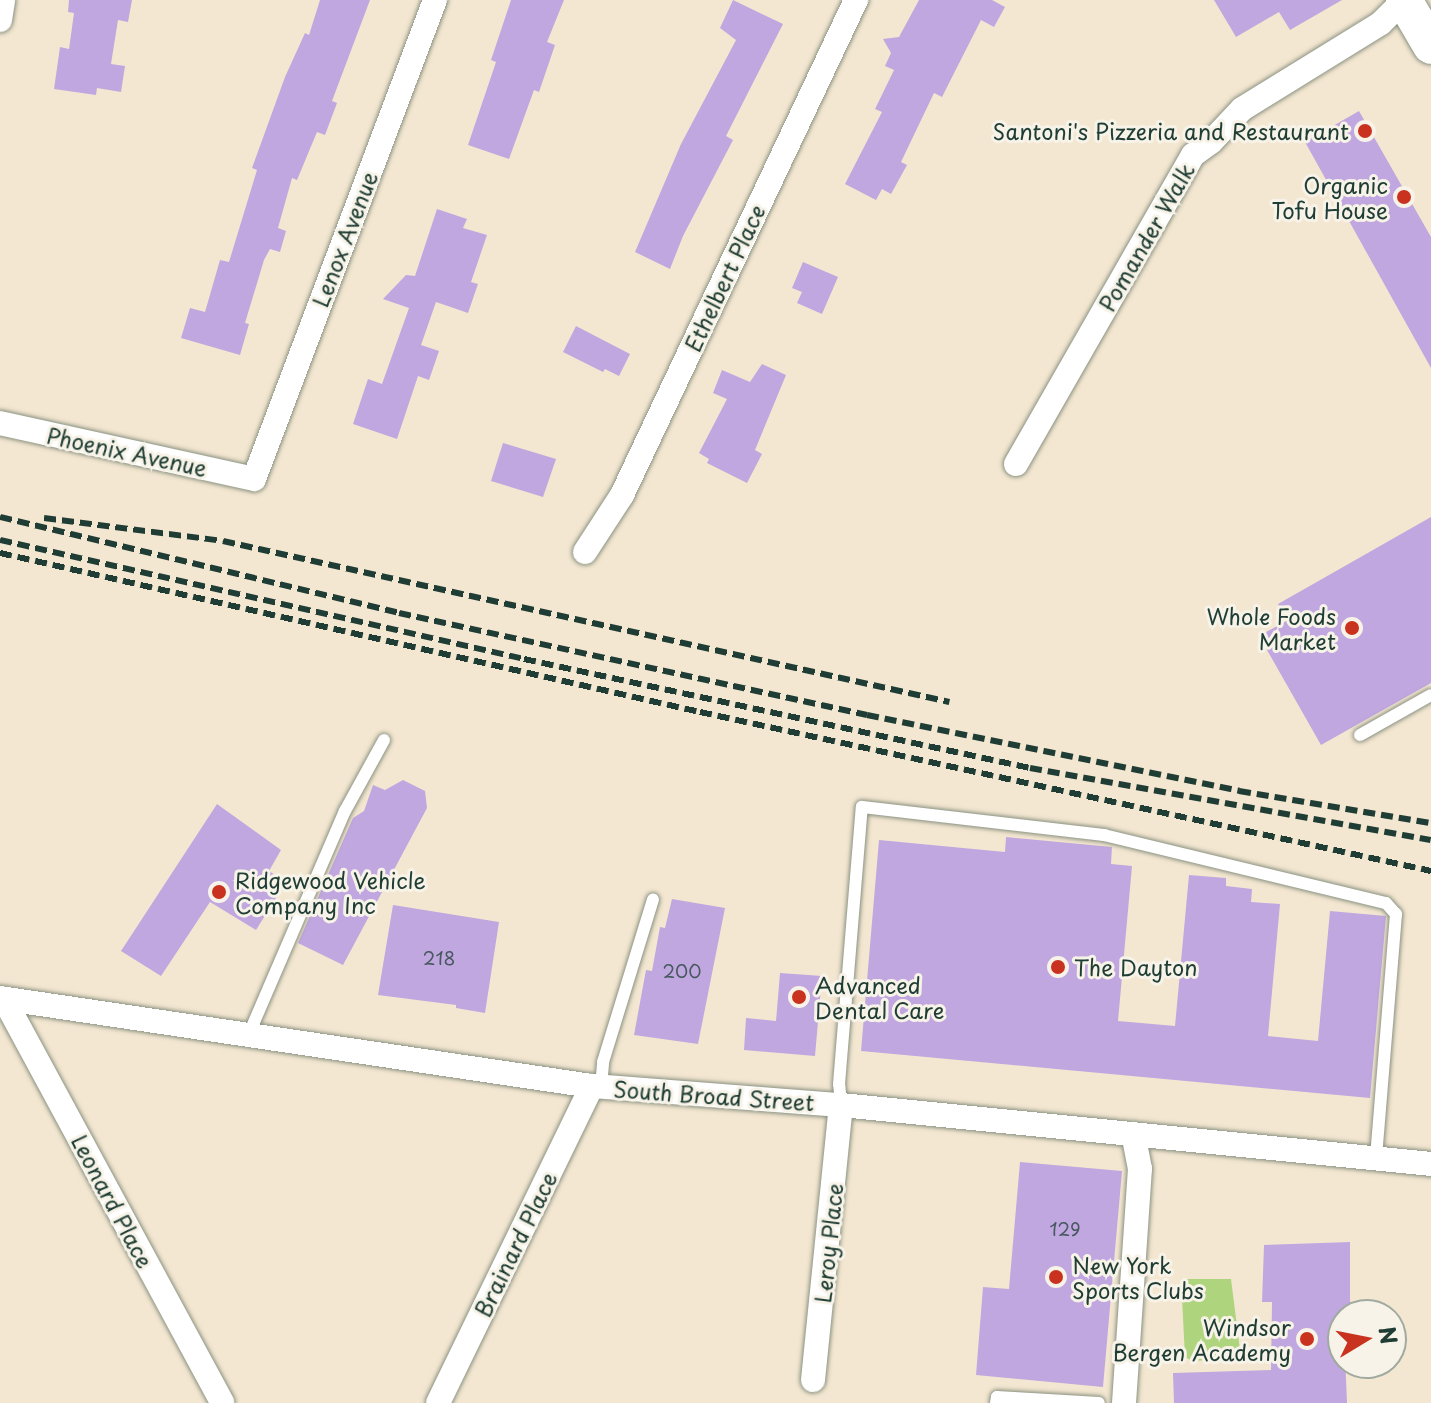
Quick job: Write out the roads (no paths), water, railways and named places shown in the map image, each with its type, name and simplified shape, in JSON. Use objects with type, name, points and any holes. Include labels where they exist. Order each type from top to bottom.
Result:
[{"type":"main road","points":[[1404,0],[1431,46]]},
{"type":"street","points":[[0,20],[3,0]]},
{"type":"street","name":"Lenox Avenue","points":[[254,479],[435,0]]},
{"type":"street","name":"Ethelbert Place","points":[[585,552],[622,495],[856,0]]},
{"type":"street","name":"Pomander Walk","points":[[1016,464],[1193,155],[1211,142],[1242,109],[1363,35],[1404,0]]},
{"type":"street","name":"Phoenix Avenue","points":[[0,423],[254,479]]},
{"type":"street","name":"South Broad Street","points":[[2,998],[596,1086],[841,1105],[1431,1164]]},
{"type":"street","name":"Leonard Place","points":[[2,998],[222,1403]]},
{"type":"street","name":"Brainard Place","points":[[438,1403],[596,1086]]},
{"type":"street","name":"Leroy Place","points":[[813,1380],[841,1105]]},
{"type":"street","points":[[1124,1403],[1140,1169],[1133,1134]]},
{"type":"street","points":[[421,1403],[430,1403]]},
{"type":"lane","points":[[1360,735],[1431,695]]},
{"type":"lane","points":[[248,1036],[345,811],[384,740]]},
{"type":"lane","points":[[841,1105],[839,1084],[862,807],[1104,835],[1386,903],[1396,914],[1376,1158]]},
{"type":"lane","points":[[596,1086],[653,899]]},
{"type":"lane","points":[[996,1403],[997,1397],[1099,1403]]},
{"type":"railway","points":[[0,517],[399,613],[867,715],[1239,791],[1431,823]]},
{"type":"railway","points":[[44,518],[223,541],[949,702]]},
{"type":"railway","points":[[0,540],[524,659],[1030,768],[1431,840]]},
{"type":"railway","points":[[0,553],[700,712],[1431,871]]},
{"type":"place","name":"Santoni's Pizzeria and Restaurant","points":[[1365,131]]},
{"type":"place","name":"Organic Tofu House","points":[[1404,197]]},
{"type":"place","name":"Whole Foods Market","points":[[1352,628]]},
{"type":"place","name":"Ridgewood Vehicle Company Inc","points":[[219,892]]},
{"type":"place","name":"The Dayton","points":[[1058,967]]},
{"type":"place","name":"Advanced Dental Care","points":[[799,997]]},
{"type":"place","name":"New York Sports Clubs","points":[[1056,1277]]},
{"type":"place","name":"Windsor Bergen Academy","points":[[1307,1339]]}]
